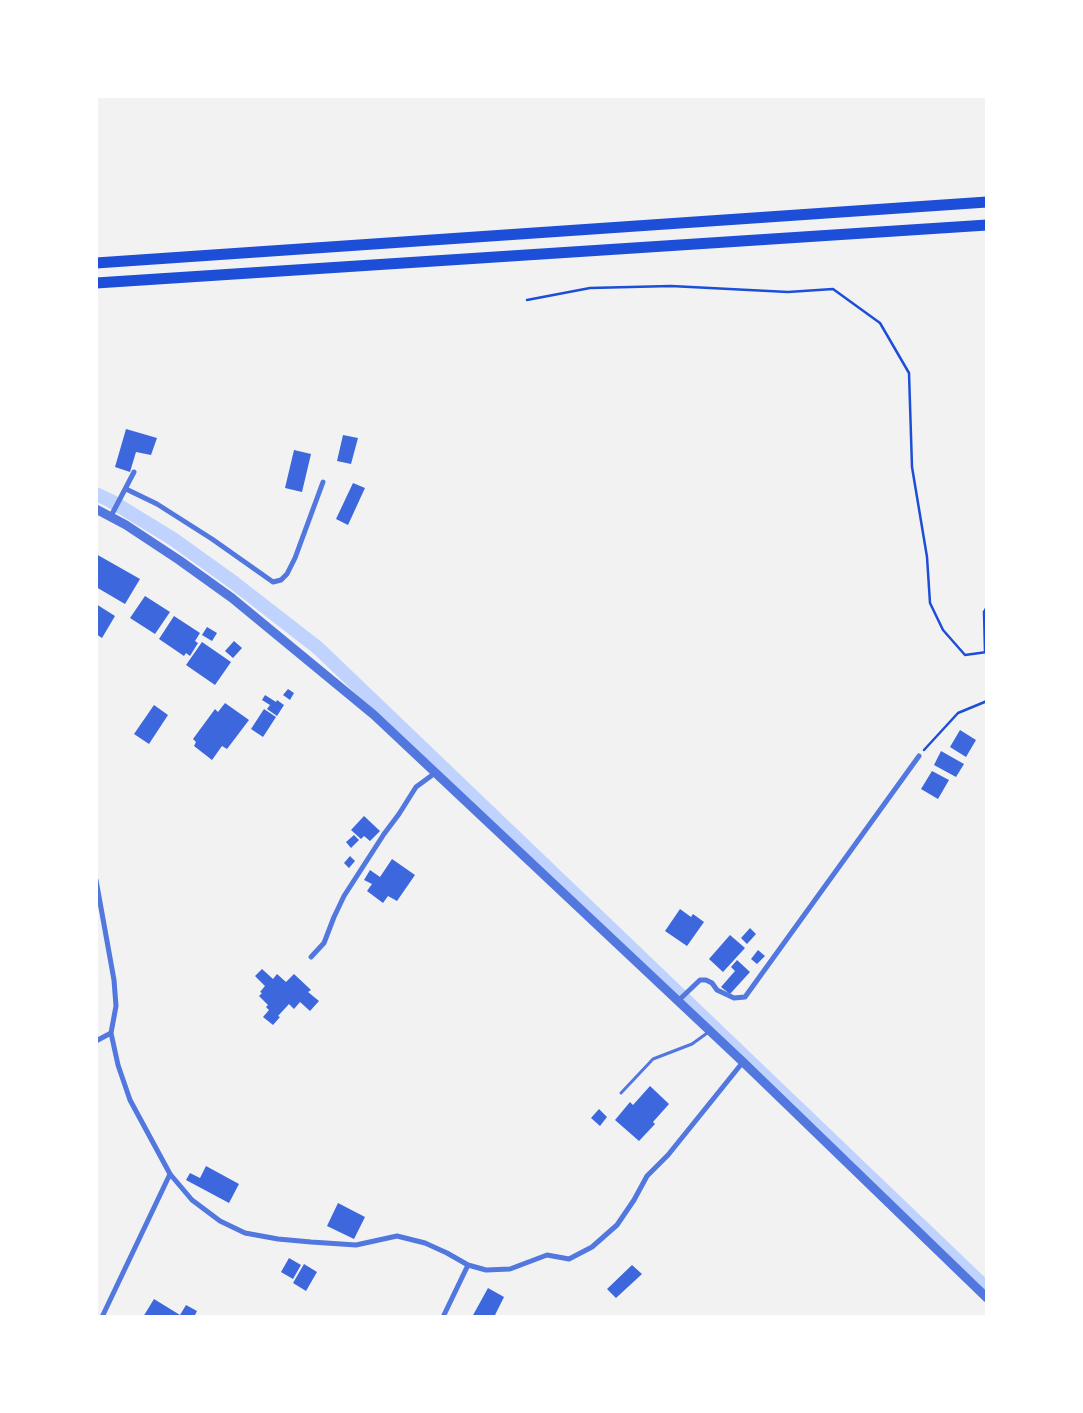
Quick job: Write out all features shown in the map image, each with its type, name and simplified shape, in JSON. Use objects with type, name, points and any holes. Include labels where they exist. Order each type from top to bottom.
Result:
[{"type":"main road","points":[[96,263],[987,202]]},
{"type":"main road","points":[[96,283],[987,225]]},
{"type":"street","points":[[111,516],[134,472]]},
{"type":"street","points":[[126,489],[157,504],[212,539],[273,582],[281,580],[287,574],[323,482]]},
{"type":"street","points":[[96,509],[111,516],[179,560],[232,598],[374,715],[743,1062],[987,1298]]},
{"type":"street","points":[[678,1001],[700,980],[712,983],[717,990],[734,998],[745,997],[919,756]]},
{"type":"street","points":[[311,957],[324,943],[344,896],[384,834],[416,787],[435,773]]},
{"type":"street","points":[[96,880],[114,980],[116,1006],[111,1034],[118,1065],[130,1100],[170,1174],[192,1200],[220,1221],[245,1233],[278,1239],[356,1245],[397,1236],[425,1243],[468,1265],[486,1270],[510,1269],[547,1255],[569,1259],[592,1247],[617,1225],[648,1176],[668,1155],[743,1062]]},
{"type":"street","points":[[96,1041],[111,1034]]},
{"type":"street","points":[[102,1317],[170,1174]]},
{"type":"street","points":[[443,1317],[468,1265]]},
{"type":"lane","points":[[621,1093],[653,1059],[692,1044],[710,1031]]},
{"type":"path","points":[[526,300],[590,288],[671,286],[788,292],[833,289],[880,323],[909,373],[912,466],[927,557],[930,603],[943,630],[965,655],[986,652],[984,612],[987,608]]},
{"type":"path","points":[[919,756],[958,713],[987,701]]},
{"type":"building","points":[[126,429],[157,438],[151,455],[136,452],[130,472],[115,467]]},
{"type":"building","points":[[343,435],[358,438],[351,464],[337,461]]},
{"type":"building","points":[[294,450],[311,454],[302,492],[285,488]]},
{"type":"building","points":[[353,483],[365,488],[348,525],[336,519]]},
{"type":"building","points":[[96,554],[140,579],[125,604],[96,587]]},
{"type":"building","points":[[145,596],[170,612],[155,634],[130,618]]},
{"type":"building","points":[[96,604],[115,616],[102,638],[96,634]]},
{"type":"building","points":[[174,616],[200,633],[195,641],[198,643],[190,656],[186,653],[184,656],[159,639]]},
{"type":"building","points":[[207,627],[217,633],[212,641],[202,635]]},
{"type":"building","points":[[234,641],[242,648],[233,658],[225,651]]},
{"type":"building","points":[[202,642],[231,662],[215,685],[186,665]]},
{"type":"building","points":[[288,689],[294,693],[290,700],[283,695]]},
{"type":"building","points":[[265,695],[284,705],[277,716],[267,709],[270,705],[262,700]]},
{"type":"building","points":[[225,703],[249,720],[227,749],[222,746],[212,760],[194,746],[196,742],[193,739],[215,709],[218,712]]},
{"type":"building","points":[[154,705],[168,715],[149,744],[134,734]]},
{"type":"building","points":[[264,709],[276,717],[263,737],[251,729]]},
{"type":"building","points":[[960,730],[976,740],[966,757],[950,747]]},
{"type":"building","points":[[941,751],[964,764],[956,777],[934,765]]},
{"type":"building","points":[[932,771],[949,780],[938,799],[921,789]]},
{"type":"building","points":[[364,816],[380,831],[370,841],[364,836],[361,839],[351,830]]},
{"type":"building","points":[[354,835],[359,840],[351,848],[346,842]]},
{"type":"building","points":[[350,856],[355,861],[349,868],[344,863]]},
{"type":"building","points":[[392,859],[415,875],[397,901],[388,896],[383,903],[367,891],[372,884],[364,880],[370,870],[380,877]]},
{"type":"building","points":[[680,909],[691,917],[693,914],[704,922],[687,946],[665,931]]},
{"type":"building","points":[[750,928],[756,934],[747,944],[741,938]]},
{"type":"building","points":[[730,935],[745,948],[723,972],[709,959]]},
{"type":"building","points":[[758,950],[765,956],[757,964],[751,959]]},
{"type":"building","points":[[737,960],[750,972],[730,994],[721,987],[735,971],[731,967]]},
{"type":"building","points":[[262,969],[273,979],[277,974],[286,982],[294,974],[311,990],[308,992],[319,1001],[310,1011],[300,1002],[294,1009],[289,1004],[273,1025],[263,1017],[269,1010],[266,1007],[268,1005],[259,996],[265,986],[255,976]]},
{"type":"building","points":[[650,1086],[669,1104],[653,1122],[655,1124],[639,1141],[615,1120],[630,1102],[633,1105]]},
{"type":"building","points":[[599,1109],[607,1117],[600,1126],[591,1118]]},
{"type":"building","points":[[206,1166],[239,1184],[229,1203],[186,1180],[190,1173],[200,1178]]},
{"type":"building","points":[[338,1203],[365,1217],[354,1239],[327,1226]]},
{"type":"building","points":[[289,1258],[301,1265],[293,1279],[281,1272]]},
{"type":"building","points":[[304,1264],[317,1272],[306,1291],[293,1283]]},
{"type":"building","points":[[632,1265],[642,1274],[616,1298],[607,1289]]},
{"type":"building","points":[[488,1288],[504,1297],[494,1317],[472,1317]]},
{"type":"building","points":[[154,1299],[180,1315],[186,1305],[197,1311],[194,1317],[143,1317]]},
{"type":"waterway","points":[[96,494],[111,501],[173,539],[233,582],[318,648],[987,1289]]}]
